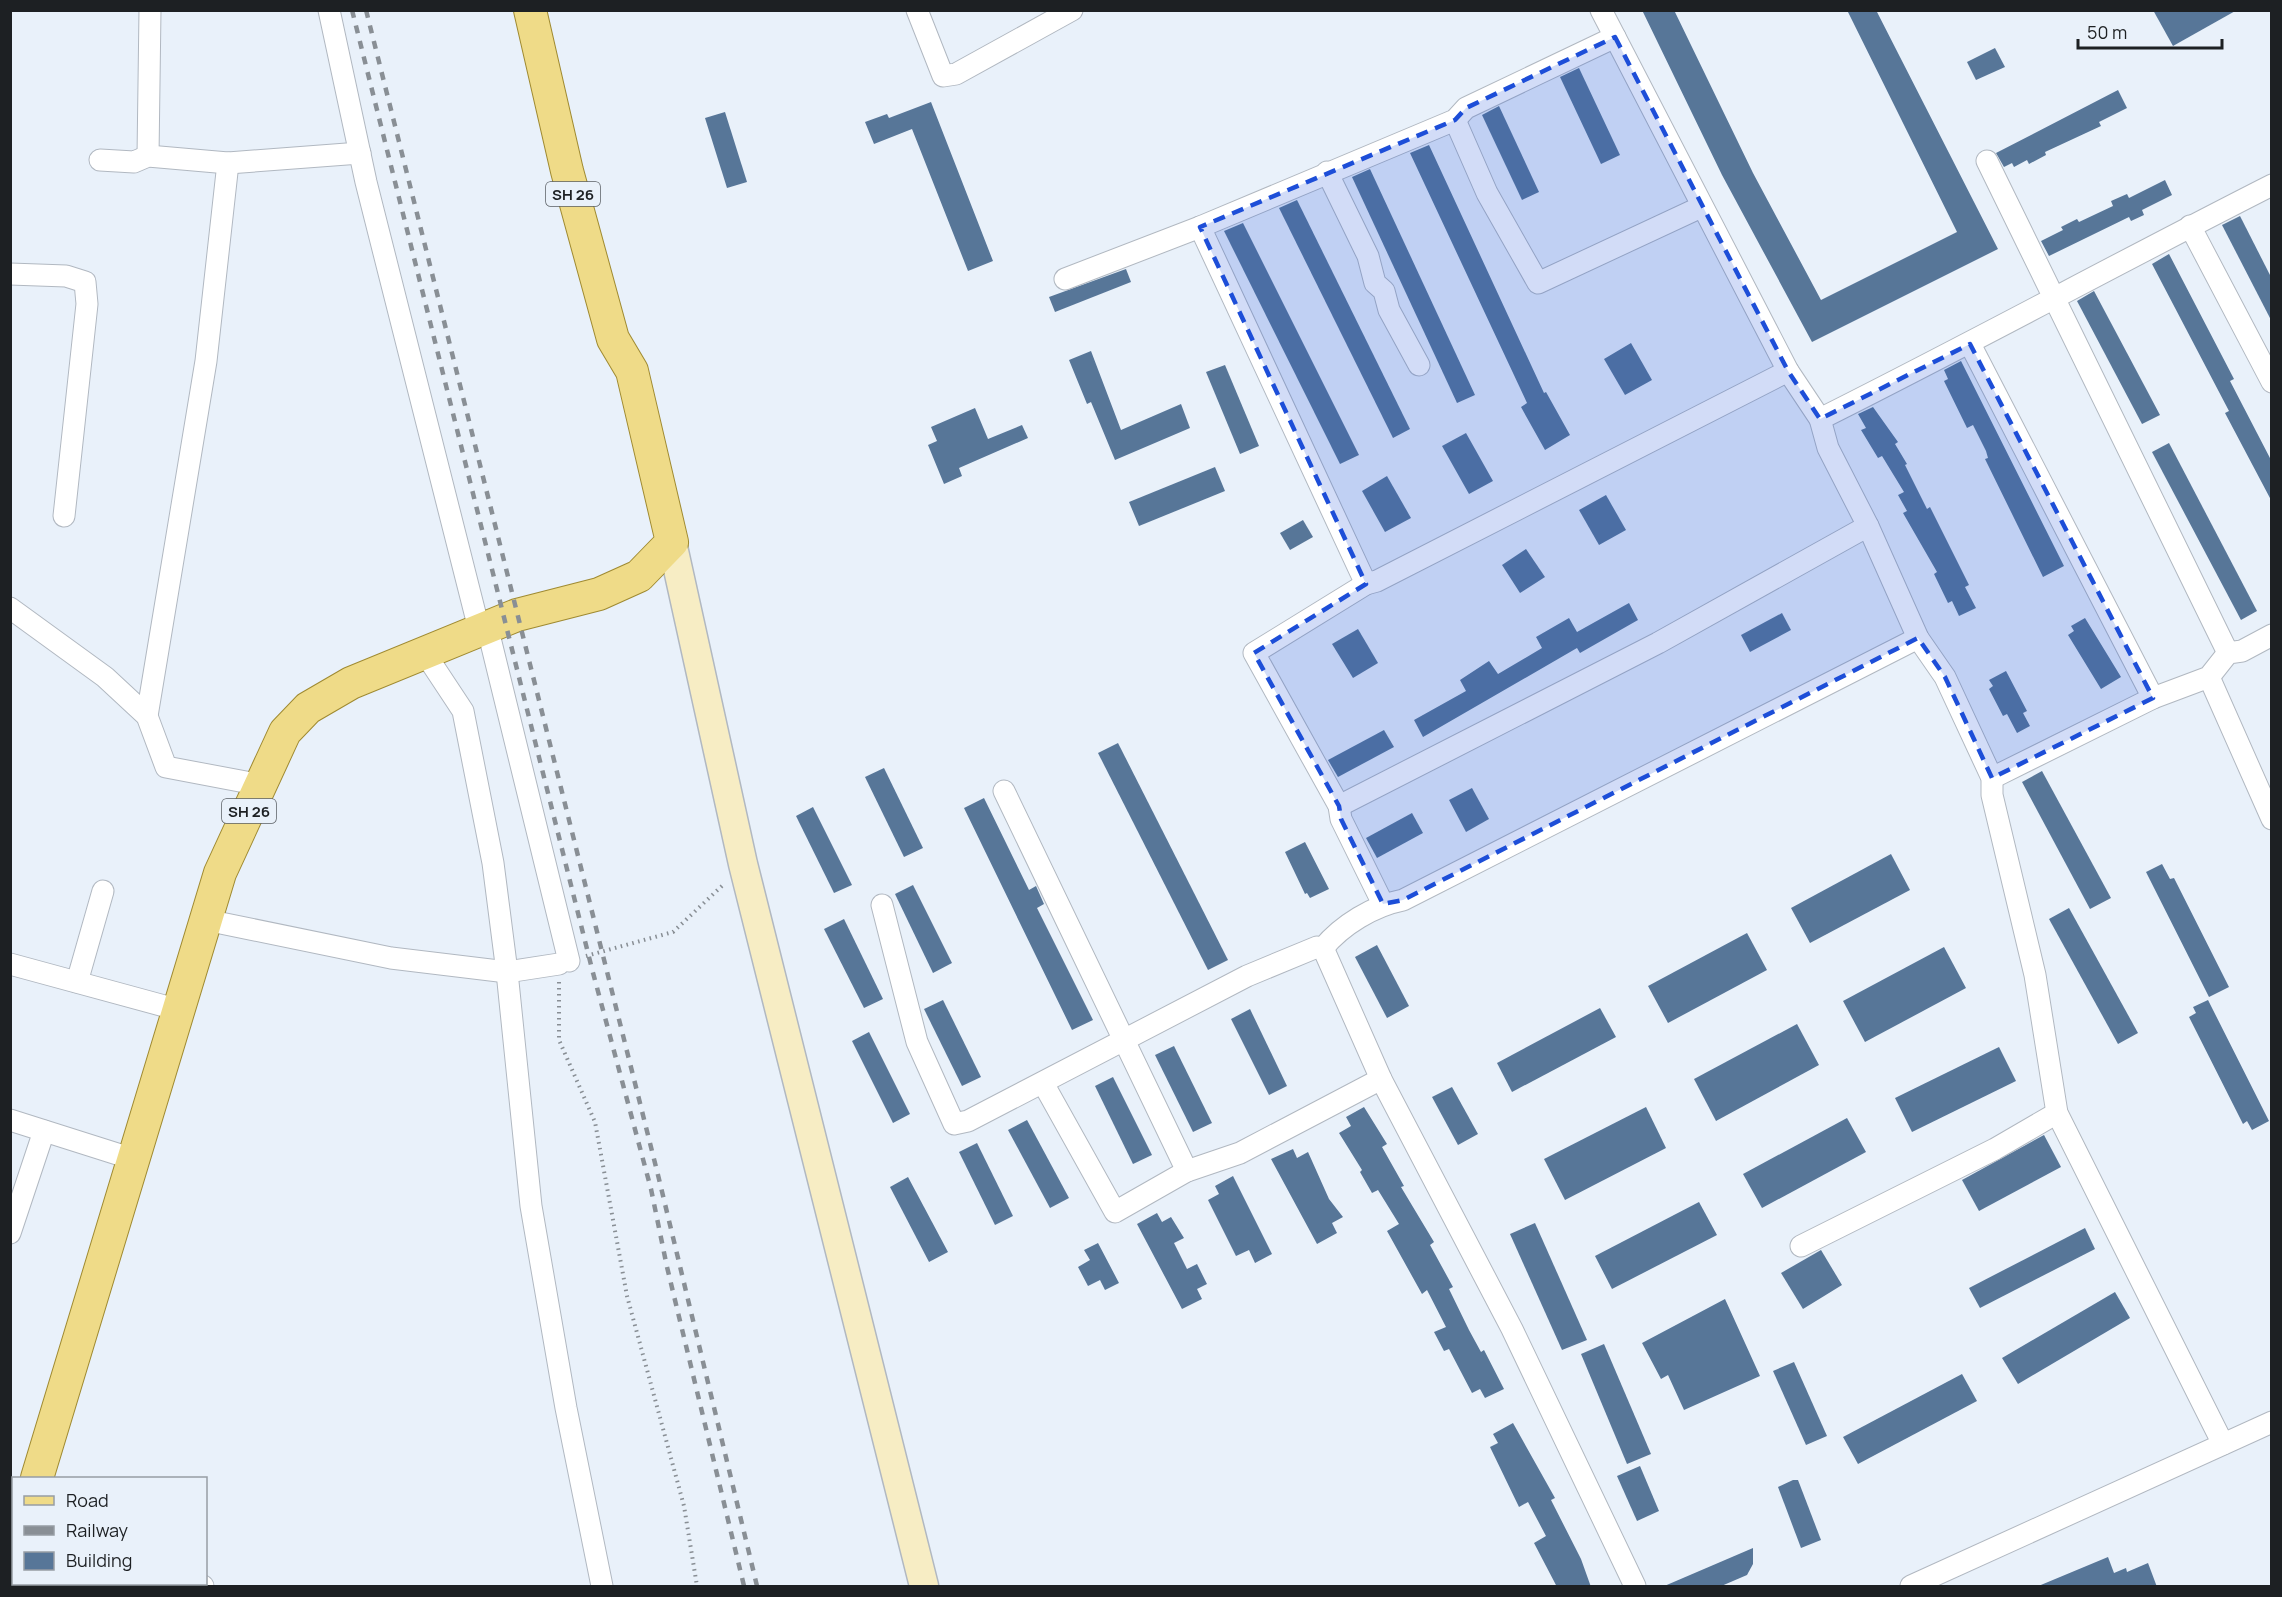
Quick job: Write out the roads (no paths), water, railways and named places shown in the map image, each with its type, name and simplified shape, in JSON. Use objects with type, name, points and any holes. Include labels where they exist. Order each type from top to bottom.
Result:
[{"type":"main road","name":"SH 26","points":[[38,1477],[220,873],[285,732],[308,708],[351,683],[517,615],[599,594],[639,576],[672,542],[632,371],[613,339],[567,171],[530,10]]},
{"type":"main road","points":[[547,10],[568,102],[636,352],[632,371]]},
{"type":"street","points":[[148,156],[150,10]]},
{"type":"street","points":[[206,920],[391,958],[507,972],[564,962],[483,628],[360,153],[329,10]]},
{"type":"street","points":[[917,10],[943,76],[956,74],[1072,10]]},
{"type":"street","points":[[1601,10],[1701,207],[1788,371],[1820,419],[1828,448],[1868,526],[1918,638],[1945,677],[1992,778],[1992,795],[2035,975],[2057,1113],[2223,1444]]},
{"type":"street","points":[[1065,279],[1200,227],[1455,120],[1467,108],[1615,37]]},
{"type":"street","points":[[1455,120],[1487,193],[1538,282],[1701,207]]},
{"type":"street","points":[[100,160],[134,162],[148,156],[228,163],[360,153]]},
{"type":"street","points":[[1987,161],[2228,653]]},
{"type":"street","points":[[147,716],[206,361],[228,163]]},
{"type":"street","points":[[1327,172],[1368,256],[1376,283],[1384,291],[1389,310],[1419,365]]},
{"type":"street","points":[[1820,419],[1970,344],[2053,298],[2271,185]]},
{"type":"street","points":[[2190,226],[2271,382]]},
{"type":"street","points":[[1200,227],[1366,584]]},
{"type":"street","points":[[10,274],[66,276],[85,282],[87,304],[64,516]]},
{"type":"street","points":[[1970,344],[2153,698]]},
{"type":"street","points":[[1383,904],[1341,819],[1339,806],[1254,654],[1366,584],[1377,581],[1788,371]]},
{"type":"street","points":[[1339,806],[1658,643],[1868,526]]},
{"type":"street","points":[[672,542],[743,864],[924,1587]]},
{"type":"street","points":[[10,608],[105,676],[147,716],[166,767],[261,785]]},
{"type":"street","points":[[1992,778],[2153,698],[2209,677],[2228,653],[2242,651],[2271,635]]},
{"type":"street","points":[[1323,948],[1334,935],[1383,904],[1402,900],[1918,638]]},
{"type":"street","points":[[424,652],[464,711],[493,864],[507,972],[531,1206],[566,1408],[602,1587]]},
{"type":"street","points":[[2209,677],[2271,819]]},
{"type":"street","points":[[1004,791],[1187,1171]]},
{"type":"street","points":[[77,982],[103,891]]},
{"type":"street","points":[[882,905],[917,1042],[954,1124],[968,1121],[1043,1083],[1123,1038],[1247,976],[1317,947],[1323,948]]},
{"type":"street","points":[[1323,948],[1381,1079],[1512,1329],[1635,1587]]},
{"type":"street","points":[[10,964],[179,1010]]},
{"type":"street","points":[[1043,1083],[1115,1212],[1187,1171],[1240,1153],[1381,1079]]},
{"type":"street","points":[[1801,1246],[1995,1149],[2057,1113]]},
{"type":"street","points":[[10,1120],[134,1159]]},
{"type":"street","points":[[10,1233],[44,1131]]},
{"type":"street","points":[[1911,1587],[2271,1422]]},
{"type":"railway","points":[[352,10],[592,969],[651,1189],[667,1267],[744,1586]]},
{"type":"railway","points":[[366,10],[658,1175],[757,1586]]}]
